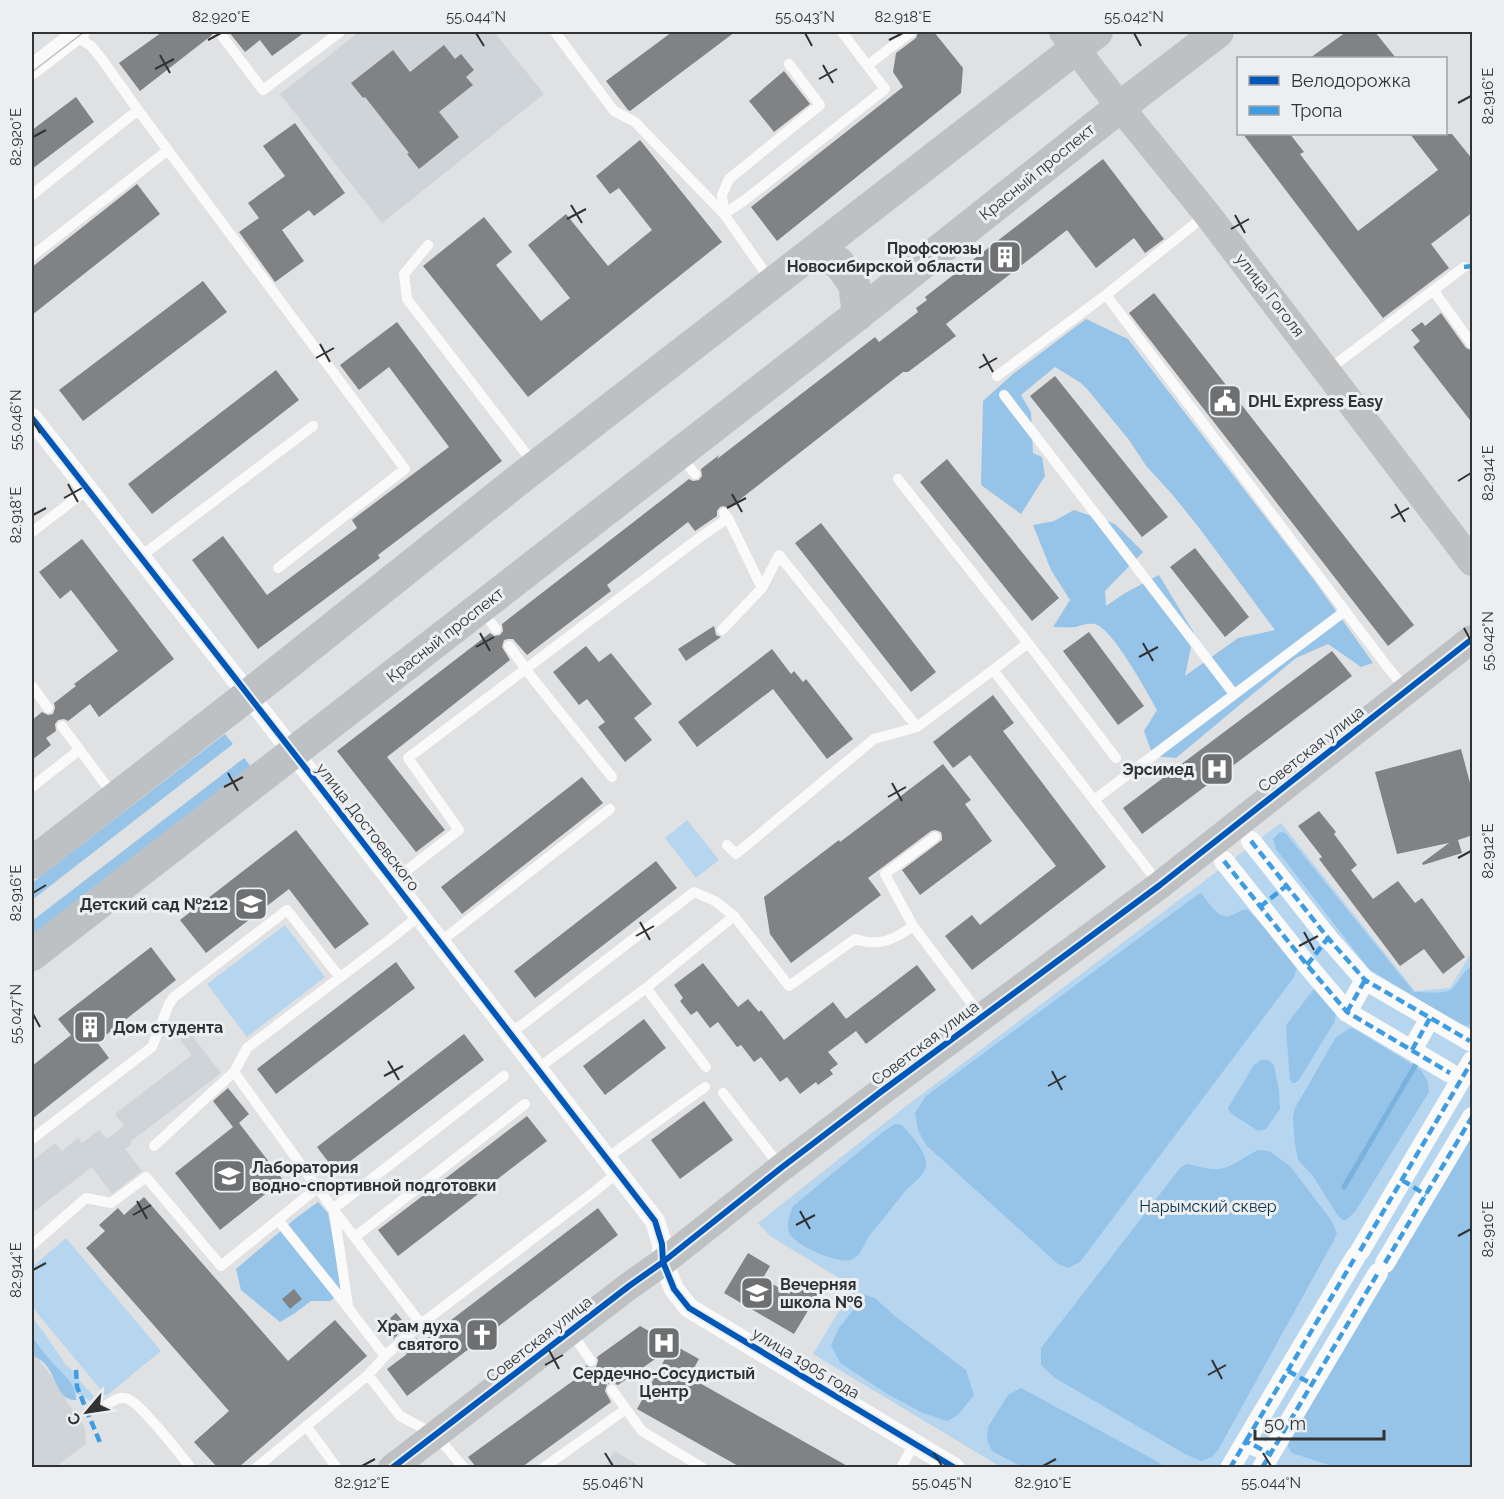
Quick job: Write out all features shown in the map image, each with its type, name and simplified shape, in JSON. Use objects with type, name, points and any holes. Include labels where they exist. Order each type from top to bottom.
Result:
[{"type":"main road","name":"Красный проспект","points":[[32,956],[293,753],[488,618],[687,464],[858,315],[1218,32]]},
{"type":"main road","points":[[32,863],[812,253],[1078,37]]},
{"type":"main road","points":[[812,253],[838,262],[854,284],[858,315]]},
{"type":"street","points":[[32,69],[76,33]]},
{"type":"street","name":"улица Гоголя","points":[[1078,37],[1120,107],[1207,214],[1473,562]]},
{"type":"street","name":"улица Достоевского","points":[[32,418],[655,1221],[662,1244],[663,1262]]},
{"type":"street","name":"Советская улица","points":[[392,1467],[663,1262],[781,1168],[1160,885],[1473,639]]},
{"type":"street","points":[[1251,841],[1328,938],[1365,980],[1470,1041]]},
{"type":"street","points":[[1224,861],[1347,1012],[1450,1073]]},
{"type":"street","points":[[1260,907],[1286,886]]},
{"type":"street","points":[[1307,965],[1328,938]]},
{"type":"street","points":[[1347,1012],[1365,980]]},
{"type":"street","points":[[1412,1050],[1430,1018]]},
{"type":"street","points":[[1230,1467],[1473,1061]]},
{"type":"street","points":[[1246,1441],[1266,1461],[1473,1117]]},
{"type":"street","points":[[1402,1180],[1426,1195]]},
{"type":"street","points":[[1358,1253],[1368,1246],[1377,1247],[1383,1254],[1381,1268]]},
{"type":"street","name":"улица 1905 года","points":[[663,1262],[675,1289],[689,1308],[955,1467]]},
{"type":"street","points":[[1288,1371],[1312,1384]]},
{"type":"lane","points":[[219,32],[263,90],[340,32]]},
{"type":"lane","points":[[555,32],[614,111],[635,122],[724,214],[772,282]]},
{"type":"lane","points":[[724,214],[885,89],[842,32]]},
{"type":"lane","points":[[868,65],[910,32]]},
{"type":"lane","points":[[76,33],[101,58],[405,469],[278,568]]},
{"type":"lane","points":[[724,214],[722,195],[729,178],[820,105],[789,64]]},
{"type":"lane","points":[[32,195],[138,110]]},
{"type":"lane","points":[[32,256],[168,150]]},
{"type":"lane","points":[[997,376],[1106,295],[1207,214]]},
{"type":"lane","points":[[428,245],[404,274],[407,299],[536,467]]},
{"type":"lane","points":[[1328,371],[1464,267]]},
{"type":"lane","points":[[1433,290],[1473,344]]},
{"type":"lane","points":[[1106,295],[1407,691]]},
{"type":"lane","points":[[1004,395],[1234,694]]},
{"type":"lane","points":[[140,557],[313,426]]},
{"type":"lane","points":[[898,479],[1028,642],[1116,758]]},
{"type":"lane","points":[[32,532],[88,489]]},
{"type":"lane","points":[[393,881],[459,830],[408,758],[690,545],[726,515],[762,588]]},
{"type":"lane","points":[[722,630],[762,588],[779,555],[917,726]]},
{"type":"lane","points":[[1094,800],[1346,611]]},
{"type":"lane","points":[[727,845],[735,854],[874,739],[917,726],[1028,642]]},
{"type":"lane","points":[[509,646],[612,777]]},
{"type":"lane","points":[[993,670],[1160,885]]},
{"type":"lane","points":[[32,686],[48,708]]},
{"type":"lane","points":[[62,726],[116,798]]},
{"type":"lane","points":[[32,787],[79,750]]},
{"type":"lane","points":[[440,942],[610,809]]},
{"type":"lane","points":[[935,837],[885,874],[913,926],[982,1017]]},
{"type":"lane","points":[[509,1032],[522,1025],[694,892],[715,901],[734,916],[789,986],[855,939],[880,943],[897,937],[913,926]]},
{"type":"lane","points":[[32,1139],[152,1047],[174,997],[287,910],[340,976]]},
{"type":"lane","points":[[154,1146],[234,1072],[247,1047],[419,916]]},
{"type":"lane","points":[[537,1069],[646,987],[734,916]]},
{"type":"lane","points":[[646,987],[706,1067]]},
{"type":"lane","points":[[234,1072],[317,1188],[421,1324]]},
{"type":"lane","points":[[333,1209],[504,1076]]},
{"type":"lane","points":[[256,1467],[368,1375],[385,1356],[421,1324],[594,1192],[613,1165],[705,1087]]},
{"type":"lane","points":[[723,1093],[781,1168]]},
{"type":"lane","points":[[355,1237],[525,1104]]},
{"type":"lane","points":[[32,1245],[86,1198],[111,1203],[146,1177],[221,1266],[317,1188]]},
{"type":"lane","points":[[333,1209],[348,1308]]},
{"type":"lane","points":[[278,1220],[385,1356]]},
{"type":"lane","points":[[570,1332],[591,1361]]},
{"type":"lane","points":[[368,1375],[400,1416],[436,1434],[464,1467]]},
{"type":"lane","points":[[612,1390],[642,1431],[704,1467]]},
{"type":"lane","points":[[107,1405],[117,1398],[130,1399],[191,1467]]},
{"type":"lane","points":[[543,1467],[626,1409]]},
{"type":"lane","points":[[307,1427],[338,1467]]},
{"type":"lane","points":[[901,1467],[914,1444]]},
{"type":"shaded area","points":[[359,32],[494,32],[544,94],[382,223],[280,94]]},
{"type":"shaded area","points":[[190,1033],[221,1073],[130,1142],[132,1144],[125,1149],[142,1171],[112,1194],[92,1167],[32,1213],[32,1161],[55,1143],[62,1151],[78,1138],[82,1143],[99,1130],[107,1139],[124,1126],[115,1114],[192,1055],[180,1040]]},
{"type":"shaded area","points":[[32,1351],[65,1394],[65,1399],[85,1427],[86,1444],[55,1467],[32,1467]]},
{"type":"shaded area","points":[[614,1451],[641,1467],[605,1467]]},
{"type":"green space","points":[[1086,319],[1128,339],[1314,580],[1373,663],[1361,667],[1328,644],[1296,658],[1176,758],[1153,756],[1144,731],[1157,710],[1129,662],[1111,637],[1095,624],[1053,627],[1070,600],[1051,570],[1033,525],[1054,521],[1074,510],[1115,524],[1143,552],[1105,591],[1106,606],[1159,575],[1194,633],[1185,676],[1238,638],[1275,630],[1197,525],[1147,467],[1129,440],[1088,390],[1055,367],[1021,395],[1031,412],[1033,453],[1042,457],[1045,476],[1021,514],[981,485],[983,401],[1013,374]]},
{"type":"green space","points":[[225,734],[233,744],[32,900],[32,883]]},
{"type":"green space","points":[[244,758],[252,768],[32,938],[32,921]]},
{"type":"green space","points":[[687,820],[719,860],[696,878],[665,838]]},
{"type":"green space","name":"Нарымский сквер","points":[[1281,823],[1415,991],[1450,988],[1472,954],[1472,1467],[1001,1467],[813,1354],[852,1286],[770,1236],[758,1223],[901,1110]]},
{"type":"green space","points":[[1280,832],[1287,835],[1414,992],[1450,990],[1472,966],[1472,1022],[1468,1026],[1459,1024],[1369,969],[1276,849],[1273,839]]},
{"type":"green space","points":[[1201,893],[1221,915],[1230,916],[1248,910],[1294,959],[1297,968],[1294,977],[1080,1262],[1068,1268],[1058,1264],[926,1145],[918,1130],[915,1113],[926,1096]]},
{"type":"green space","points":[[285,925],[325,977],[247,1037],[207,984]]},
{"type":"green space","points":[[1316,988],[1336,1011],[1335,1021],[1299,1080],[1292,1083],[1287,1024]]},
{"type":"green space","points":[[1350,1028],[1421,1070],[1428,1082],[1429,1092],[1355,1212],[1346,1220],[1342,1220],[1313,1176],[1298,1160],[1293,1117],[1295,1108],[1336,1037]]},
{"type":"green space","points":[[1261,1060],[1268,1060],[1274,1065],[1280,1109],[1266,1129],[1258,1131],[1232,1114],[1228,1108],[1254,1065]]},
{"type":"green space","points":[[895,1124],[902,1125],[917,1143],[926,1159],[925,1168],[922,1175],[907,1189],[871,1233],[857,1256],[850,1260],[836,1259],[807,1248],[793,1238],[788,1226],[793,1206]]},
{"type":"green space","points":[[1472,1126],[1472,1467],[1335,1467],[1292,1453],[1288,1447],[1289,1438]]},
{"type":"green space","points":[[1258,1150],[1269,1151],[1290,1166],[1331,1220],[1337,1233],[1218,1450],[1212,1457],[1201,1461],[1185,1454],[1055,1378],[1041,1365],[1041,1348],[1180,1168],[1188,1164],[1210,1169],[1223,1168]]},
{"type":"green space","points":[[318,1202],[328,1213],[343,1292],[330,1301],[311,1301],[280,1322],[241,1290],[236,1269]]},
{"type":"green space","points":[[66,1238],[161,1351],[106,1396],[32,1307],[32,1267]]},
{"type":"green space","points":[[865,1295],[875,1298],[896,1317],[966,1370],[974,1395],[958,1415],[947,1421],[923,1413],[889,1395],[840,1363],[831,1345],[839,1328]]},
{"type":"green space","points":[[32,1317],[66,1365],[94,1396],[91,1401],[77,1394],[32,1336]]},
{"type":"green space","points":[[32,1336],[47,1357],[71,1383],[76,1400],[70,1399],[61,1392],[48,1368],[32,1355]]},
{"type":"green space","points":[[1021,1388],[1164,1467],[1022,1467],[992,1451],[987,1440],[988,1427],[1008,1395]]},
{"type":"building","points":[[162,32],[212,32],[212,35],[140,91],[119,63]]},
{"type":"building","points":[[229,32],[305,32],[272,56],[260,40],[245,52]]},
{"type":"building","points":[[672,32],[735,32],[630,111],[628,110],[606,81]]},
{"type":"building","points":[[918,32],[934,32],[963,68],[961,93],[777,241],[751,207],[903,87],[893,72],[896,53],[916,38]]},
{"type":"building","points":[[1346,32],[1375,32],[1395,57],[1311,57]]},
{"type":"building","points":[[444,45],[455,59],[461,54],[474,70],[466,77],[473,85],[439,112],[459,137],[419,169],[365,97],[363,98],[351,83],[393,50],[410,72]]},
{"type":"building","points":[[784,71],[810,104],[774,132],[749,101]]},
{"type":"building","points":[[76,97],[94,122],[32,169],[32,130]]},
{"type":"building","points":[[295,123],[345,193],[314,216],[309,210],[282,230],[304,261],[275,282],[239,232],[259,218],[248,203],[285,176],[263,146]]},
{"type":"building","points":[[1452,134],[1473,160],[1473,212],[1431,244],[1449,268],[1383,318],[1244,135],[1291,135],[1304,152],[1300,154],[1358,231],[1438,170],[1411,135]]},
{"type":"building","points":[[640,140],[722,242],[528,397],[423,266],[484,217],[512,252],[496,265],[541,321],[570,298],[528,245],[566,214],[608,266],[652,230],[619,188],[610,194],[596,176]]},
{"type":"building","points":[[1103,159],[1164,239],[1145,253],[1134,238],[1096,268],[1067,230],[946,324],[956,336],[908,372],[903,372],[729,508],[720,507],[717,516],[695,531],[688,522],[607,585],[611,591],[527,655],[513,639],[504,640],[502,647],[510,660],[387,757],[445,830],[416,852],[337,751],[490,633],[494,636],[500,635],[503,631],[502,624],[689,479],[699,480],[702,476],[701,469],[875,337],[879,342],[918,312],[916,308],[927,300],[925,297]]},
{"type":"building","points":[[137,184],[160,214],[32,315],[32,267]]},
{"type":"building","points":[[203,281],[227,312],[83,421],[59,390]]},
{"type":"building","points":[[1154,293],[1414,625],[1388,646],[1129,313]]},
{"type":"building","points":[[1441,313],[1466,348],[1473,351],[1473,424],[1413,347],[1420,341],[1411,330],[1422,322],[1425,326]]},
{"type":"building","points":[[397,322],[502,461],[378,555],[380,558],[258,649],[192,560],[223,536],[267,595],[357,528],[352,520],[449,447],[389,367],[359,390],[340,365]]},
{"type":"building","points":[[276,370],[299,400],[152,514],[128,484]]},
{"type":"building","points":[[1055,376],[1168,517],[1142,537],[1030,396]]},
{"type":"building","points":[[947,459],[1059,598],[1032,621],[920,482]]},
{"type":"building","points":[[821,523],[936,672],[911,692],[795,543]]},
{"type":"building","points":[[82,539],[174,659],[99,717],[90,704],[68,721],[58,720],[55,724],[56,731],[46,738],[51,745],[32,760],[32,720],[42,712],[48,715],[53,714],[54,703],[76,686],[74,684],[118,651],[71,590],[60,599],[39,572]]},
{"type":"building","points":[[1195,548],[1249,617],[1225,637],[1170,567]]},
{"type":"building","points":[[714,626],[716,635],[721,637],[686,661],[678,649]]},
{"type":"building","points":[[1089,632],[1144,706],[1118,725],[1063,651]]},
{"type":"building","points":[[586,646],[599,662],[611,653],[652,704],[634,718],[652,740],[625,762],[598,727],[605,722],[587,699],[579,705],[553,672]]},
{"type":"building","points":[[772,649],[791,674],[794,671],[803,682],[806,679],[853,739],[827,759],[773,689],[697,747],[678,722]]},
{"type":"building","points":[[1332,651],[1352,676],[1142,834],[1123,808]]},
{"type":"building","points":[[993,695],[1014,723],[1003,731],[1106,867],[972,970],[945,936],[972,915],[980,925],[1056,866],[970,755],[953,768],[933,742]]},
{"type":"building","points":[[1461,749],[1473,794],[1473,835],[1458,840],[1462,853],[1423,865],[1422,863],[1449,843],[1397,854],[1375,772]]},
{"type":"building","points":[[943,764],[971,800],[965,804],[992,841],[920,895],[902,870],[942,840],[941,832],[931,831],[868,878],[881,895],[791,963],[770,934],[764,897]]},
{"type":"building","points":[[582,777],[603,803],[462,914],[441,887]]},
{"type":"building","points":[[1319,811],[1336,832],[1334,834],[1357,865],[1351,870],[1373,899],[1398,881],[1415,903],[1422,898],[1465,957],[1443,974],[1424,949],[1400,966],[1319,859],[1322,857],[1298,826]]},
{"type":"building","points":[[296,830],[369,924],[335,949],[289,889],[206,953],[180,920]]},
{"type":"building","points":[[656,861],[677,888],[535,998],[514,971]]},
{"type":"building","name":"Дом студента","points":[[151,947],[176,980],[97,1042],[109,1058],[32,1119],[32,1066],[71,1035],[58,1019]]},
{"type":"building","points":[[396,962],[415,988],[276,1094],[257,1069]]},
{"type":"building","points":[[703,963],[738,1007],[748,999],[759,1012],[761,1010],[784,1040],[833,1002],[846,1019],[917,965],[936,990],[866,1044],[856,1031],[828,1052],[838,1064],[830,1070],[833,1074],[818,1085],[816,1082],[800,1094],[787,1077],[780,1082],[761,1057],[754,1062],[741,1045],[737,1047],[718,1022],[710,1028],[697,1011],[691,1015],[680,1001],[683,998],[674,985]]},
{"type":"building","points":[[644,1019],[666,1048],[605,1095],[583,1066]]},
{"type":"building","points":[[464,1034],[484,1060],[336,1172],[317,1147]]},
{"type":"building","name":"Лаборатория водно-спортивной подготовки","points":[[228,1088],[249,1114],[239,1123],[283,1180],[220,1230],[175,1173],[233,1127],[213,1101]]},
{"type":"building","points":[[704,1101],[733,1140],[680,1179],[651,1140]]},
{"type":"building","points":[[527,1116],[547,1141],[398,1256],[378,1230]]},
{"type":"building","points":[[144,1197],[288,1361],[335,1320],[367,1356],[239,1467],[217,1467],[194,1442],[229,1411],[86,1248],[105,1231],[99,1225],[118,1208],[124,1215]]},
{"type":"building","points":[[598,1208],[618,1235],[407,1396],[387,1369],[407,1354],[403,1350],[417,1338],[421,1343]]},
{"type":"building","name":"Вечерняя школа №6","points":[[748,1253],[770,1266],[763,1278],[789,1294],[797,1281],[818,1294],[794,1334],[724,1293]]},
{"type":"building","points":[[294,1289],[302,1299],[290,1309],[282,1299]]},
{"type":"building","points":[[396,1313],[407,1326],[393,1339],[382,1325]]},
{"type":"building","points":[[640,1326],[699,1359],[689,1377],[849,1467],[740,1467],[637,1409],[671,1348],[618,1385],[607,1384],[605,1391],[611,1402],[522,1467],[476,1467],[468,1457],[588,1370],[585,1365],[591,1368],[596,1367],[597,1357]]},
{"type":"waterway","points":[[1344,1187],[1416,1064]]},
{"type":"tram line","points":[[32,72],[84,32]]},
{"type":"marked path","points":[[1464,267],[1472,266]]},
{"type":"marked path","points":[[1251,841],[1328,938],[1365,980],[1470,1041]]},
{"type":"marked path","points":[[1224,861],[1347,1012],[1450,1073]]},
{"type":"marked path","points":[[1260,907],[1286,886]]},
{"type":"marked path","points":[[1307,965],[1328,938]]},
{"type":"marked path","points":[[1347,1012],[1365,980]]},
{"type":"marked path","points":[[1412,1050],[1430,1018]]},
{"type":"marked path","points":[[1360,1251],[1472,1061]]},
{"type":"marked path","points":[[1385,1263],[1472,1117]]},
{"type":"marked path","points":[[1402,1180],[1426,1195]]},
{"type":"marked path","points":[[1246,1441],[1356,1256]]},
{"type":"marked path","points":[[1262,1468],[1378,1273]]},
{"type":"marked path","points":[[76,1370],[77,1387],[101,1445]]},
{"type":"marked path","points":[[1288,1371],[1312,1384]]},
{"type":"marked path","points":[[1230,1468],[1246,1441],[1270,1454]]},
{"type":"cycle path","points":[[32,418],[655,1221],[662,1244],[663,1262],[674,1289],[689,1308],[955,1468]]},
{"type":"cycle path","points":[[392,1468],[663,1262],[882,1091],[1160,885],[1472,639]]},
{"type":"place","name":"Профсоюзы Новосибирской области","points":[[1005,257]]},
{"type":"place","name":"DHL Express Easy","points":[[1225,401]]},
{"type":"place","name":"Эрсимед","points":[[1217,769]]},
{"type":"place","name":"Детский сад №212","points":[[251,904]]},
{"type":"place","name":"Дом студента","points":[[90,1027]]},
{"type":"place","name":"Лаборатория водно-спортивной подготовки","points":[[229,1176]]},
{"type":"place","name":"Вечерняя школа №6","points":[[757,1293]]},
{"type":"place","name":"Храм духа святого","points":[[482,1335]]},
{"type":"place","name":"Сердечно-Сосудистый Центр","points":[[664,1343]]}]
